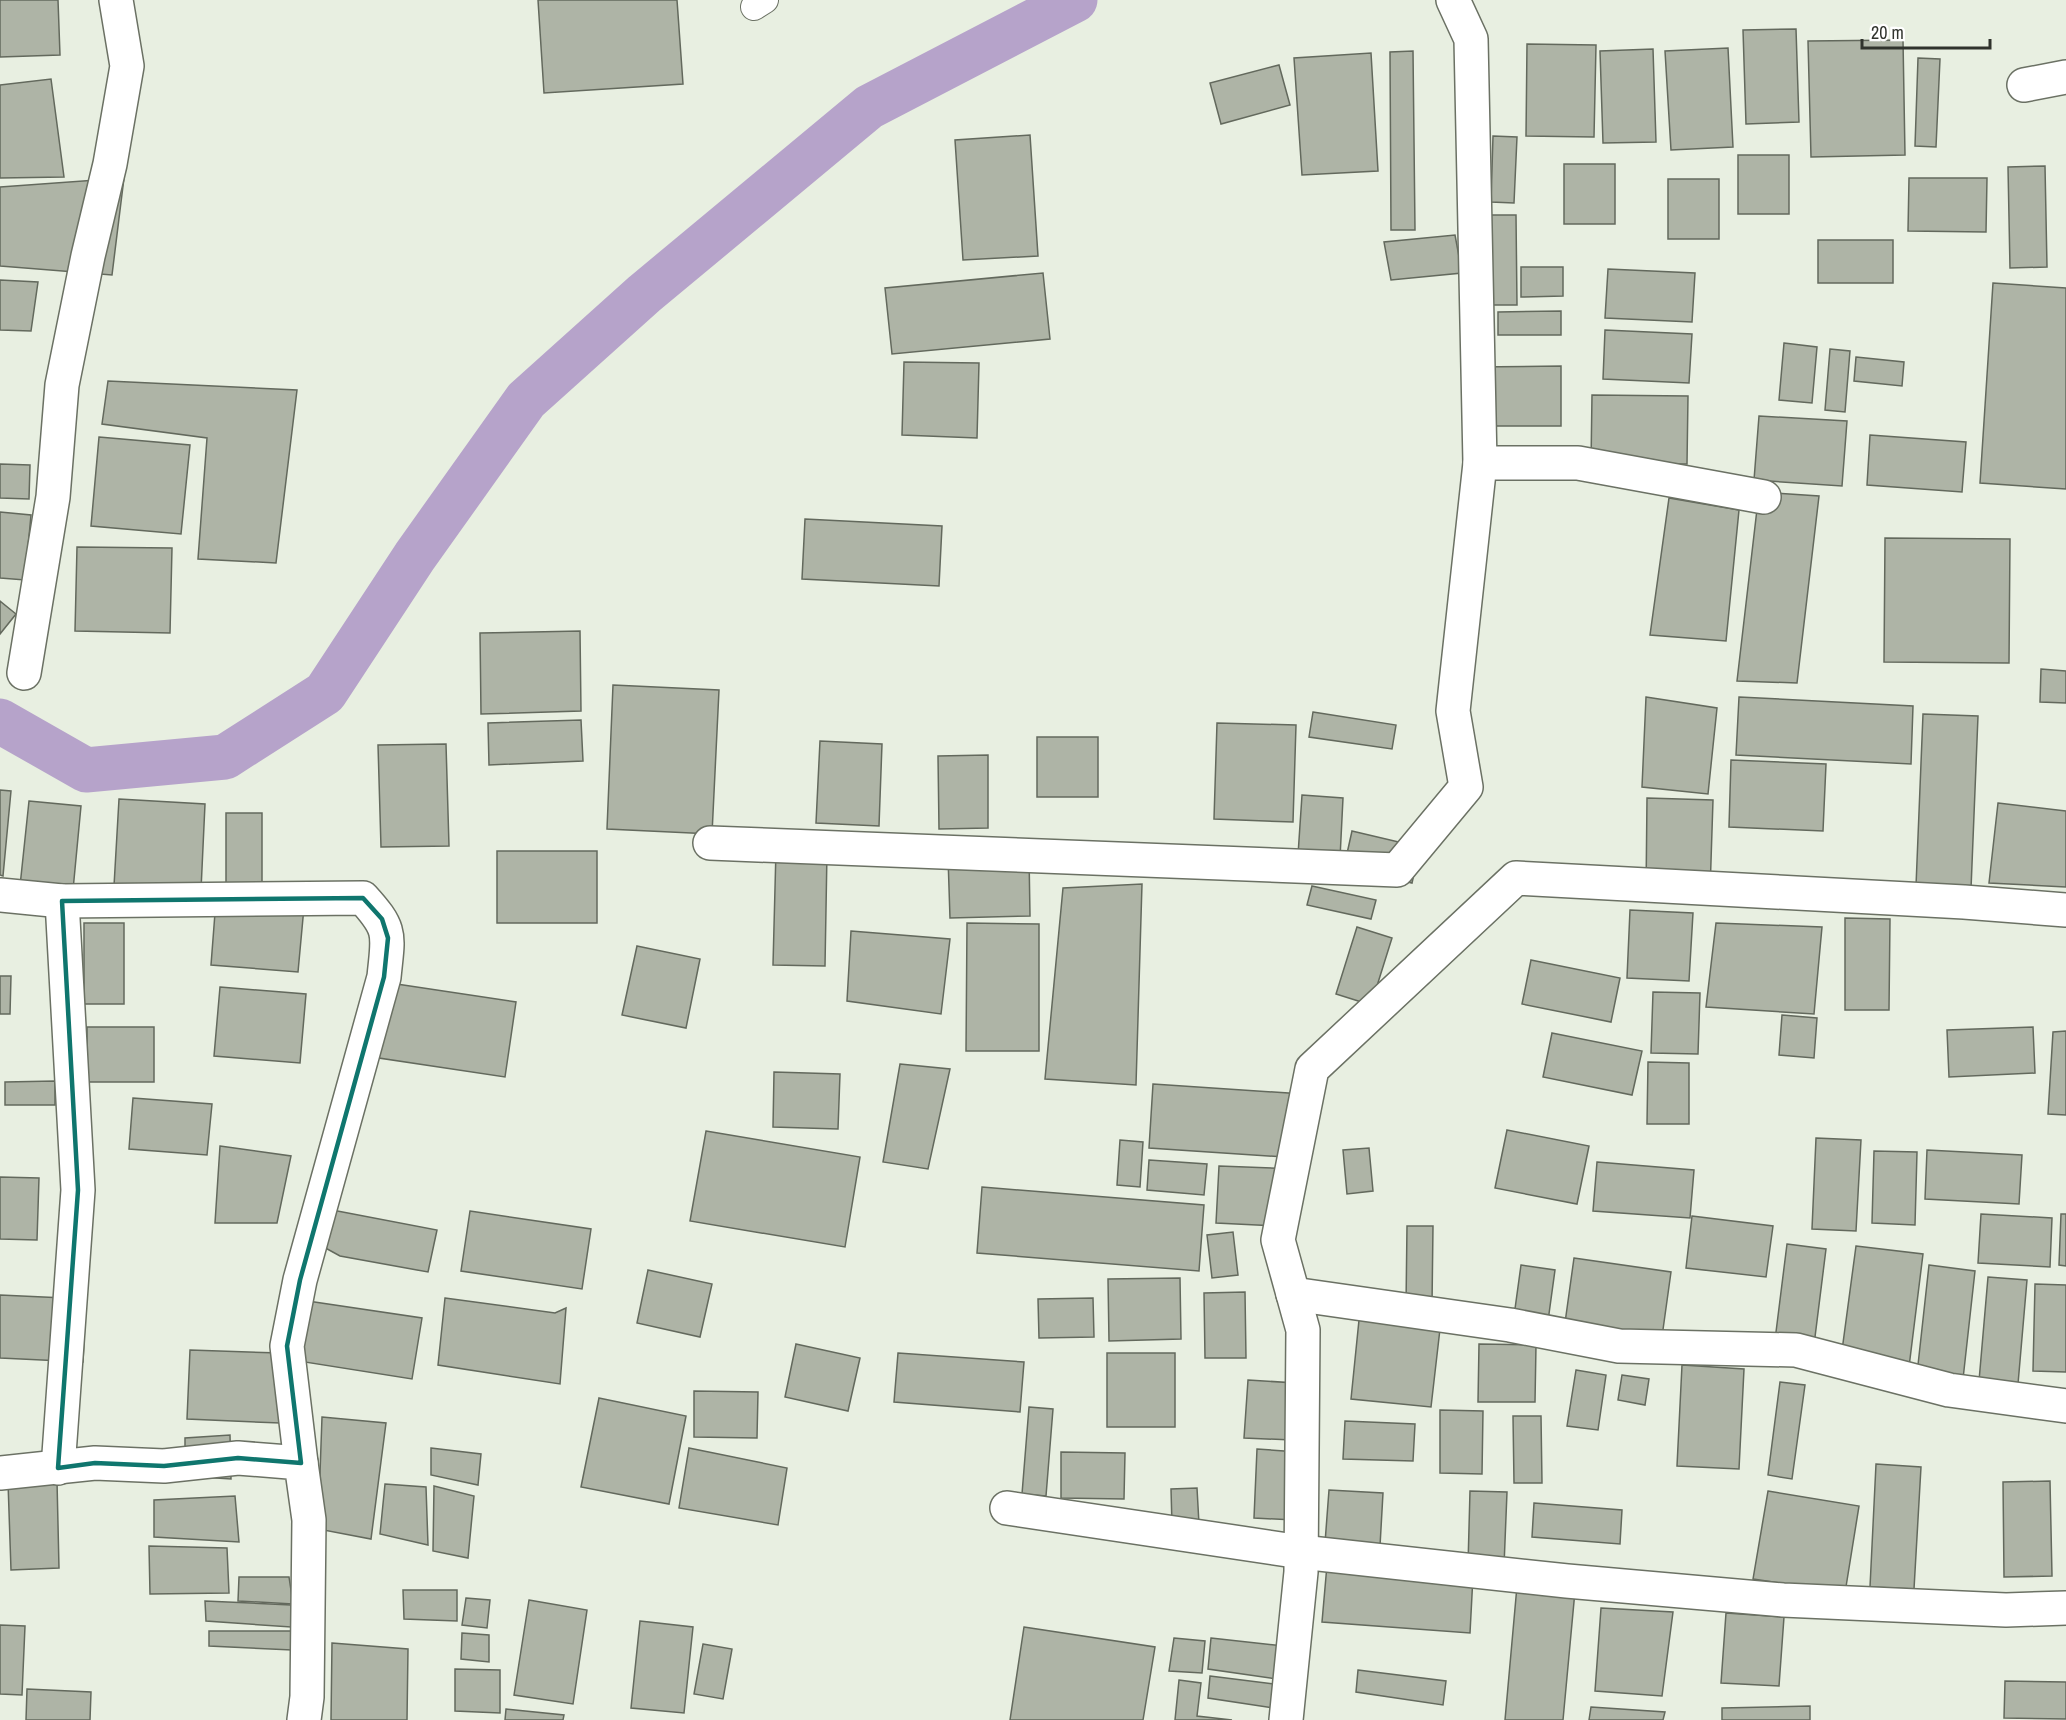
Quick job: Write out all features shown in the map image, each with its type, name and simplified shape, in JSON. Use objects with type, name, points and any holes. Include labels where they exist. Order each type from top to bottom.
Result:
[{"type":"street","points":[[24,673],[53,497],[62,385],[88,256],[110,164],[127,66],[116,0]]},
{"type":"street","points":[[710,843],[1397,870],[1466,787],[1453,711],[1480,463],[1471,39],[1453,0]]},
{"type":"street","points":[[2024,85],[2066,77]]},
{"type":"street","points":[[1480,463],[1578,463],[1764,497]]},
{"type":"street","points":[[1286,1720],[1301,1552],[1303,1330],[1278,1240],[1312,1069],[1516,878],[1964,902],[2066,910]]},
{"type":"street","points":[[0,895],[62,901],[363,898],[382,919],[388,938],[384,977],[300,1280],[287,1346],[309,1520],[307,1697],[304,1720]]},
{"type":"street","points":[[58,1468],[78,1190],[62,901]]},
{"type":"street","points":[[1293,1294],[1510,1325],[1619,1346],[1796,1350],[1949,1390],[2066,1406]]},
{"type":"street","points":[[0,1473],[95,1464],[164,1466],[238,1458],[301,1464]]},
{"type":"street","points":[[1006,1508],[1301,1552],[1567,1581],[1782,1600],[2006,1610],[2066,1608]]},
{"type":"highlighted area","points":[[363,898],[382,919],[388,938],[384,977],[300,1280],[287,1346],[301,1463],[238,1458],[164,1466],[95,1463],[58,1468],[78,1190],[62,901]]},
{"type":"building","points":[[0,0],[58,0],[60,55],[0,57]]},
{"type":"building","points":[[538,0],[677,0],[683,84],[544,93]]},
{"type":"building","points":[[1796,29],[1799,122],[1746,124],[1743,30]]},
{"type":"building","points":[[1903,40],[1905,155],[1811,157],[1808,41]]},
{"type":"building","points":[[1527,44],[1596,45],[1594,137],[1526,136]]},
{"type":"building","points":[[1728,48],[1733,147],[1671,150],[1665,51]]},
{"type":"building","points":[[1653,49],[1656,142],[1603,143],[1600,51]]},
{"type":"building","points":[[1413,51],[1415,230],[1391,230],[1390,52]]},
{"type":"building","points":[[1371,53],[1378,171],[1302,175],[1294,58]]},
{"type":"building","points":[[1918,58],[1940,59],[1936,147],[1915,146]]},
{"type":"building","points":[[1279,65],[1290,105],[1221,124],[1210,83]]},
{"type":"building","points":[[51,79],[64,177],[0,178],[0,85]]},
{"type":"building","points":[[1030,135],[1038,256],[963,260],[955,140]]},
{"type":"building","points":[[1493,136],[1517,137],[1514,203],[1491,202]]},
{"type":"building","points":[[1738,155],[1789,155],[1789,214],[1738,214]]},
{"type":"building","points":[[1564,164],[1615,164],[1615,224],[1564,224]]},
{"type":"building","points":[[2045,166],[2047,267],[2010,268],[2008,167]]},
{"type":"building","points":[[124,178],[112,275],[0,266],[0,187]]},
{"type":"building","points":[[1909,178],[1987,178],[1986,232],[1908,231]]},
{"type":"building","points":[[1668,179],[1719,179],[1719,239],[1668,239]]},
{"type":"building","points":[[1489,215],[1516,215],[1517,305],[1490,305]]},
{"type":"building","points":[[1455,235],[1462,273],[1391,280],[1384,242]]},
{"type":"building","points":[[1818,240],[1893,240],[1893,283],[1818,283]]},
{"type":"building","points":[[1521,267],[1563,267],[1563,296],[1521,297]]},
{"type":"building","points":[[1608,269],[1695,273],[1692,322],[1605,318]]},
{"type":"building","points":[[1043,273],[1050,339],[892,354],[885,288]]},
{"type":"building","points":[[0,280],[38,282],[31,331],[0,330]]},
{"type":"building","points":[[1993,283],[2066,288],[2066,489],[1980,483]]},
{"type":"building","points":[[1561,311],[1561,335],[1498,335],[1498,312]]},
{"type":"building","points":[[1605,330],[1692,334],[1689,383],[1603,379]]},
{"type":"building","points":[[1784,343],[1817,347],[1812,403],[1779,400]]},
{"type":"building","points":[[1830,349],[1850,351],[1845,412],[1825,410]]},
{"type":"building","points":[[1856,357],[1904,362],[1902,386],[1854,381]]},
{"type":"building","points":[[904,362],[979,363],[977,438],[902,435]]},
{"type":"building","points":[[1561,366],[1561,426],[1474,426],[1473,367]]},
{"type":"building","points":[[108,381],[297,390],[276,563],[198,559],[207,438],[102,424]]},
{"type":"building","points":[[1592,395],[1688,396],[1687,464],[1591,464]]},
{"type":"building","points":[[1759,416],[1847,421],[1842,486],[1754,480]]},
{"type":"building","points":[[1870,435],[1966,442],[1962,492],[1867,485]]},
{"type":"building","points":[[99,437],[190,445],[181,534],[91,526]]},
{"type":"building","points":[[0,464],[30,465],[29,499],[0,498]]},
{"type":"building","points":[[1759,492],[1819,496],[1797,683],[1737,681]]},
{"type":"building","points":[[1669,498],[1739,510],[1726,641],[1650,635]]},
{"type":"building","points":[[0,512],[31,515],[25,580],[0,578]]},
{"type":"building","points":[[805,519],[942,526],[939,586],[802,579]]},
{"type":"building","points":[[1885,538],[2010,539],[2009,663],[1884,662]]},
{"type":"building","points":[[77,547],[172,548],[170,633],[75,631]]},
{"type":"building","points":[[0,601],[16,614],[0,634]]},
{"type":"building","points":[[580,631],[581,711],[481,714],[480,633]]},
{"type":"building","points":[[2041,669],[2066,671],[2066,703],[2040,702]]},
{"type":"building","points":[[613,685],[719,690],[712,834],[607,829]]},
{"type":"building","points":[[1646,697],[1717,708],[1708,794],[1642,787]]},
{"type":"building","points":[[1739,697],[1913,706],[1911,764],[1736,755]]},
{"type":"building","points":[[1313,712],[1396,725],[1392,749],[1309,737]]},
{"type":"building","points":[[1923,714],[1978,716],[1971,889],[1916,886]]},
{"type":"building","points":[[581,720],[583,761],[489,765],[488,723]]},
{"type":"building","points":[[1217,723],[1296,725],[1293,822],[1214,819]]},
{"type":"building","points":[[1037,737],[1098,737],[1098,797],[1037,797]]},
{"type":"building","points":[[820,741],[882,744],[879,826],[816,823]]},
{"type":"building","points":[[446,744],[449,846],[381,847],[378,745]]},
{"type":"building","points":[[988,755],[988,828],[939,829],[938,756]]},
{"type":"building","points":[[1731,760],[1826,764],[1823,831],[1729,827]]},
{"type":"building","points":[[0,790],[11,791],[3,876],[0,875]]},
{"type":"building","points":[[1302,795],[1343,798],[1340,858],[1298,855]]},
{"type":"building","points":[[1647,798],[1713,800],[1710,892],[1646,893]]},
{"type":"building","points":[[119,799],[205,804],[201,890],[114,886]]},
{"type":"building","points":[[29,801],[81,806],[73,890],[20,886]]},
{"type":"building","points":[[1998,803],[2066,811],[2066,887],[1989,883]]},
{"type":"building","points":[[226,813],[262,813],[262,886],[226,886]]},
{"type":"building","points":[[1352,831],[1420,847],[1412,883],[1344,867]]},
{"type":"building","points":[[776,850],[827,852],[825,966],[773,965]]},
{"type":"building","points":[[497,851],[597,851],[597,923],[497,923]]},
{"type":"building","points":[[1029,855],[1030,916],[950,918],[948,857]]},
{"type":"building","points":[[1142,884],[1136,1085],[1045,1079],[1063,888]]},
{"type":"building","points":[[1312,886],[1376,900],[1371,919],[1307,905]]},
{"type":"building","points":[[216,900],[304,907],[298,972],[211,965]]},
{"type":"building","points":[[1630,910],[1693,913],[1689,981],[1627,978]]},
{"type":"building","points":[[1845,918],[1890,919],[1889,1010],[1845,1010]]},
{"type":"building","points":[[84,923],[124,923],[124,1004],[84,1004]]},
{"type":"building","points":[[967,923],[1039,924],[1039,1051],[966,1051]]},
{"type":"building","points":[[1716,923],[1822,927],[1814,1014],[1706,1007]]},
{"type":"building","points":[[1357,927],[1392,938],[1371,1005],[1336,994]]},
{"type":"building","points":[[851,931],[950,939],[941,1014],[847,1001]]},
{"type":"building","points":[[637,946],[700,959],[686,1028],[622,1015]]},
{"type":"building","points":[[1531,960],[1620,978],[1611,1022],[1522,1004]]},
{"type":"building","points":[[0,976],[11,976],[10,1014],[0,1014]]},
{"type":"building","points":[[390,983],[516,1002],[505,1077],[379,1058]]},
{"type":"building","points":[[220,987],[306,994],[300,1063],[214,1056]]},
{"type":"building","points":[[1653,992],[1700,993],[1698,1054],[1651,1053]]},
{"type":"building","points":[[1782,1015],[1817,1018],[1814,1058],[1779,1055]]},
{"type":"building","points":[[87,1027],[154,1027],[154,1082],[87,1082]]},
{"type":"building","points":[[2033,1027],[2035,1073],[1949,1077],[1947,1030]]},
{"type":"building","points":[[2066,1031],[2066,1115],[2048,1114],[2053,1032]]},
{"type":"building","points":[[1552,1033],[1642,1051],[1632,1095],[1543,1077]]},
{"type":"building","points":[[1648,1062],[1689,1063],[1689,1124],[1647,1124]]},
{"type":"building","points":[[900,1064],[950,1069],[928,1169],[883,1162]]},
{"type":"building","points":[[774,1072],[840,1074],[838,1129],[773,1127]]},
{"type":"building","points":[[55,1081],[55,1105],[5,1105],[5,1082]]},
{"type":"building","points":[[1153,1084],[1303,1094],[1298,1158],[1149,1148]]},
{"type":"building","points":[[133,1098],[212,1104],[207,1155],[129,1149]]},
{"type":"building","points":[[1507,1130],[1589,1146],[1577,1204],[1495,1188]]},
{"type":"building","points":[[706,1131],[860,1157],[845,1247],[690,1221]]},
{"type":"building","points":[[1816,1138],[1861,1140],[1856,1231],[1812,1229]]},
{"type":"building","points":[[1120,1140],[1143,1142],[1140,1187],[1117,1185]]},
{"type":"building","points":[[220,1146],[291,1156],[277,1223],[215,1223]]},
{"type":"building","points":[[1369,1148],[1373,1191],[1347,1194],[1343,1150]]},
{"type":"building","points":[[1927,1150],[2022,1155],[2019,1204],[1925,1199]]},
{"type":"building","points":[[1874,1151],[1917,1152],[1915,1225],[1872,1223]]},
{"type":"building","points":[[1149,1160],[1207,1164],[1204,1195],[1147,1190]]},
{"type":"building","points":[[1597,1162],[1694,1170],[1690,1218],[1593,1211]]},
{"type":"building","points":[[1219,1166],[1298,1169],[1296,1227],[1216,1223]]},
{"type":"building","points":[[0,1177],[39,1178],[37,1240],[0,1239]]},
{"type":"building","points":[[982,1187],[1204,1205],[1199,1271],[977,1253]]},
{"type":"building","points":[[327,1209],[437,1230],[428,1272],[340,1256],[320,1245]]},
{"type":"building","points":[[470,1211],[591,1229],[582,1289],[461,1271]]},
{"type":"building","points":[[1981,1214],[2052,1218],[2050,1267],[1978,1263]]},
{"type":"building","points":[[2061,1214],[2066,1214],[2066,1266],[2059,1265]]},
{"type":"building","points":[[1692,1216],[1773,1226],[1766,1277],[1686,1268]]},
{"type":"building","points":[[1407,1226],[1433,1226],[1432,1305],[1406,1305]]},
{"type":"building","points":[[1233,1232],[1238,1275],[1212,1278],[1207,1235]]},
{"type":"building","points":[[1787,1244],[1826,1249],[1814,1345],[1775,1340]]},
{"type":"building","points":[[1856,1246],[1923,1254],[1909,1367],[1841,1358]]},
{"type":"building","points":[[1574,1258],[1671,1272],[1661,1344],[1564,1330]]},
{"type":"building","points":[[1521,1265],[1555,1270],[1545,1343],[1511,1338]]},
{"type":"building","points":[[1929,1265],[1975,1271],[1963,1379],[1917,1374]]},
{"type":"building","points":[[648,1270],[712,1284],[700,1337],[637,1323]]},
{"type":"building","points":[[1988,1277],[2027,1280],[2018,1384],[1979,1381]]},
{"type":"building","points":[[1180,1278],[1181,1339],[1109,1341],[1108,1279]]},
{"type":"building","points":[[2035,1284],[2066,1285],[2066,1372],[2033,1371]]},
{"type":"building","points":[[1245,1292],[1246,1358],[1205,1358],[1204,1293]]},
{"type":"building","points":[[0,1295],[86,1299],[83,1362],[0,1358]]},
{"type":"building","points":[[445,1298],[555,1313],[566,1308],[560,1384],[438,1365]]},
{"type":"building","points":[[1093,1298],[1094,1337],[1039,1338],[1038,1299]]},
{"type":"building","points":[[301,1300],[422,1318],[412,1379],[292,1360]]},
{"type":"building","points":[[1359,1320],[1440,1329],[1431,1407],[1351,1399]]},
{"type":"building","points":[[796,1344],[860,1358],[848,1411],[785,1397]]},
{"type":"building","points":[[1479,1344],[1536,1345],[1535,1402],[1478,1402]]},
{"type":"building","points":[[190,1350],[280,1353],[280,1423],[187,1419]]},
{"type":"building","points":[[898,1353],[1024,1362],[1020,1412],[894,1402]]},
{"type":"building","points":[[1107,1353],[1175,1353],[1175,1427],[1107,1427]]},
{"type":"building","points":[[1682,1365],[1744,1369],[1739,1469],[1677,1466]]},
{"type":"building","points":[[1576,1370],[1606,1375],[1598,1430],[1567,1426]]},
{"type":"building","points":[[1622,1375],[1649,1379],[1645,1405],[1618,1400]]},
{"type":"building","points":[[1248,1380],[1296,1383],[1292,1440],[1244,1438]]},
{"type":"building","points":[[1780,1382],[1805,1385],[1792,1479],[1768,1475]]},
{"type":"building","points":[[694,1391],[758,1392],[757,1438],[694,1437]]},
{"type":"building","points":[[599,1398],[686,1416],[669,1504],[581,1487]]},
{"type":"building","points":[[1029,1407],[1053,1409],[1046,1496],[1022,1494]]},
{"type":"building","points":[[1440,1410],[1483,1411],[1482,1474],[1440,1473]]},
{"type":"building","points":[[1513,1416],[1541,1416],[1542,1483],[1514,1483]]},
{"type":"building","points":[[322,1417],[386,1423],[371,1539],[318,1529]]},
{"type":"building","points":[[1345,1421],[1415,1424],[1413,1461],[1343,1459]]},
{"type":"building","points":[[230,1435],[231,1479],[185,1476],[185,1438]]},
{"type":"building","points":[[431,1448],[481,1454],[478,1485],[431,1475]]},
{"type":"building","points":[[689,1448],[787,1468],[778,1525],[679,1508]]},
{"type":"building","points":[[1257,1449],[1298,1452],[1294,1520],[1254,1518]]},
{"type":"building","points":[[1061,1452],[1125,1453],[1124,1499],[1061,1498]]},
{"type":"building","points":[[1876,1464],[1921,1467],[1914,1589],[1870,1587]]},
{"type":"building","points":[[57,1481],[59,1568],[11,1570],[8,1482]]},
{"type":"building","points":[[2050,1481],[2052,1576],[2004,1577],[2003,1482]]},
{"type":"building","points":[[385,1484],[426,1487],[428,1545],[380,1534]]},
{"type":"building","points":[[434,1486],[474,1496],[468,1558],[433,1551]]},
{"type":"building","points":[[1197,1488],[1199,1524],[1172,1525],[1171,1489]]},
{"type":"building","points":[[1329,1490],[1383,1493],[1380,1546],[1325,1543]]},
{"type":"building","points":[[1470,1491],[1507,1492],[1504,1566],[1468,1565]]},
{"type":"building","points":[[1768,1491],[1859,1506],[1845,1593],[1753,1579]]},
{"type":"building","points":[[235,1496],[239,1542],[154,1537],[154,1500]]},
{"type":"building","points":[[1534,1503],[1622,1510],[1620,1544],[1532,1537]]},
{"type":"building","points":[[149,1546],[227,1548],[229,1593],[150,1594]]},
{"type":"building","points":[[1327,1565],[1473,1576],[1470,1633],[1322,1622]]},
{"type":"building","points":[[239,1577],[289,1577],[293,1604],[238,1601]]},
{"type":"building","points":[[1517,1586],[1575,1591],[1563,1720],[1505,1720]]},
{"type":"building","points":[[403,1590],[457,1590],[457,1621],[404,1619]]},
{"type":"building","points":[[466,1598],[490,1600],[487,1628],[462,1625]]},
{"type":"building","points":[[529,1600],[587,1610],[573,1704],[514,1695]]},
{"type":"building","points":[[205,1601],[291,1605],[291,1627],[206,1621]]},
{"type":"building","points":[[1601,1608],[1673,1612],[1662,1696],[1595,1691]]},
{"type":"building","points":[[1726,1613],[1784,1617],[1779,1686],[1721,1683]]},
{"type":"building","points":[[640,1621],[693,1627],[684,1713],[631,1708]]},
{"type":"building","points":[[0,1625],[25,1626],[22,1695],[0,1694]]},
{"type":"building","points":[[1024,1627],[1155,1647],[1143,1720],[1010,1720]]},
{"type":"building","points":[[209,1631],[291,1631],[292,1650],[209,1646]]},
{"type":"building","points":[[462,1633],[489,1635],[489,1662],[461,1659]]},
{"type":"building","points":[[1174,1638],[1205,1641],[1202,1673],[1169,1671]]},
{"type":"building","points":[[1211,1638],[1302,1648],[1297,1682],[1208,1669]]},
{"type":"building","points":[[332,1643],[408,1649],[407,1720],[331,1720]]},
{"type":"building","points":[[703,1644],[732,1649],[723,1699],[694,1694]]},
{"type":"building","points":[[455,1669],[500,1670],[500,1713],[455,1711]]},
{"type":"building","points":[[1358,1670],[1446,1681],[1443,1705],[1356,1692]]},
{"type":"building","points":[[1210,1676],[1298,1687],[1294,1711],[1208,1698]]},
{"type":"building","points":[[1179,1680],[1201,1683],[1197,1716],[1232,1720],[1175,1720]]},
{"type":"building","points":[[2005,1681],[2066,1682],[2066,1719],[2004,1718]]},
{"type":"building","points":[[27,1689],[91,1692],[90,1720],[26,1720]]},
{"type":"building","points":[[1810,1706],[1810,1720],[1722,1720],[1722,1708]]},
{"type":"building","points":[[1591,1707],[1665,1712],[1663,1720],[1589,1720]]},
{"type":"building","points":[[506,1709],[564,1715],[563,1720],[505,1720]]},
{"type":"waterway","points":[[0,721],[86,770],[225,757],[325,693],[415,556],[526,400],[644,294],[869,107],[1075,0]]}]
